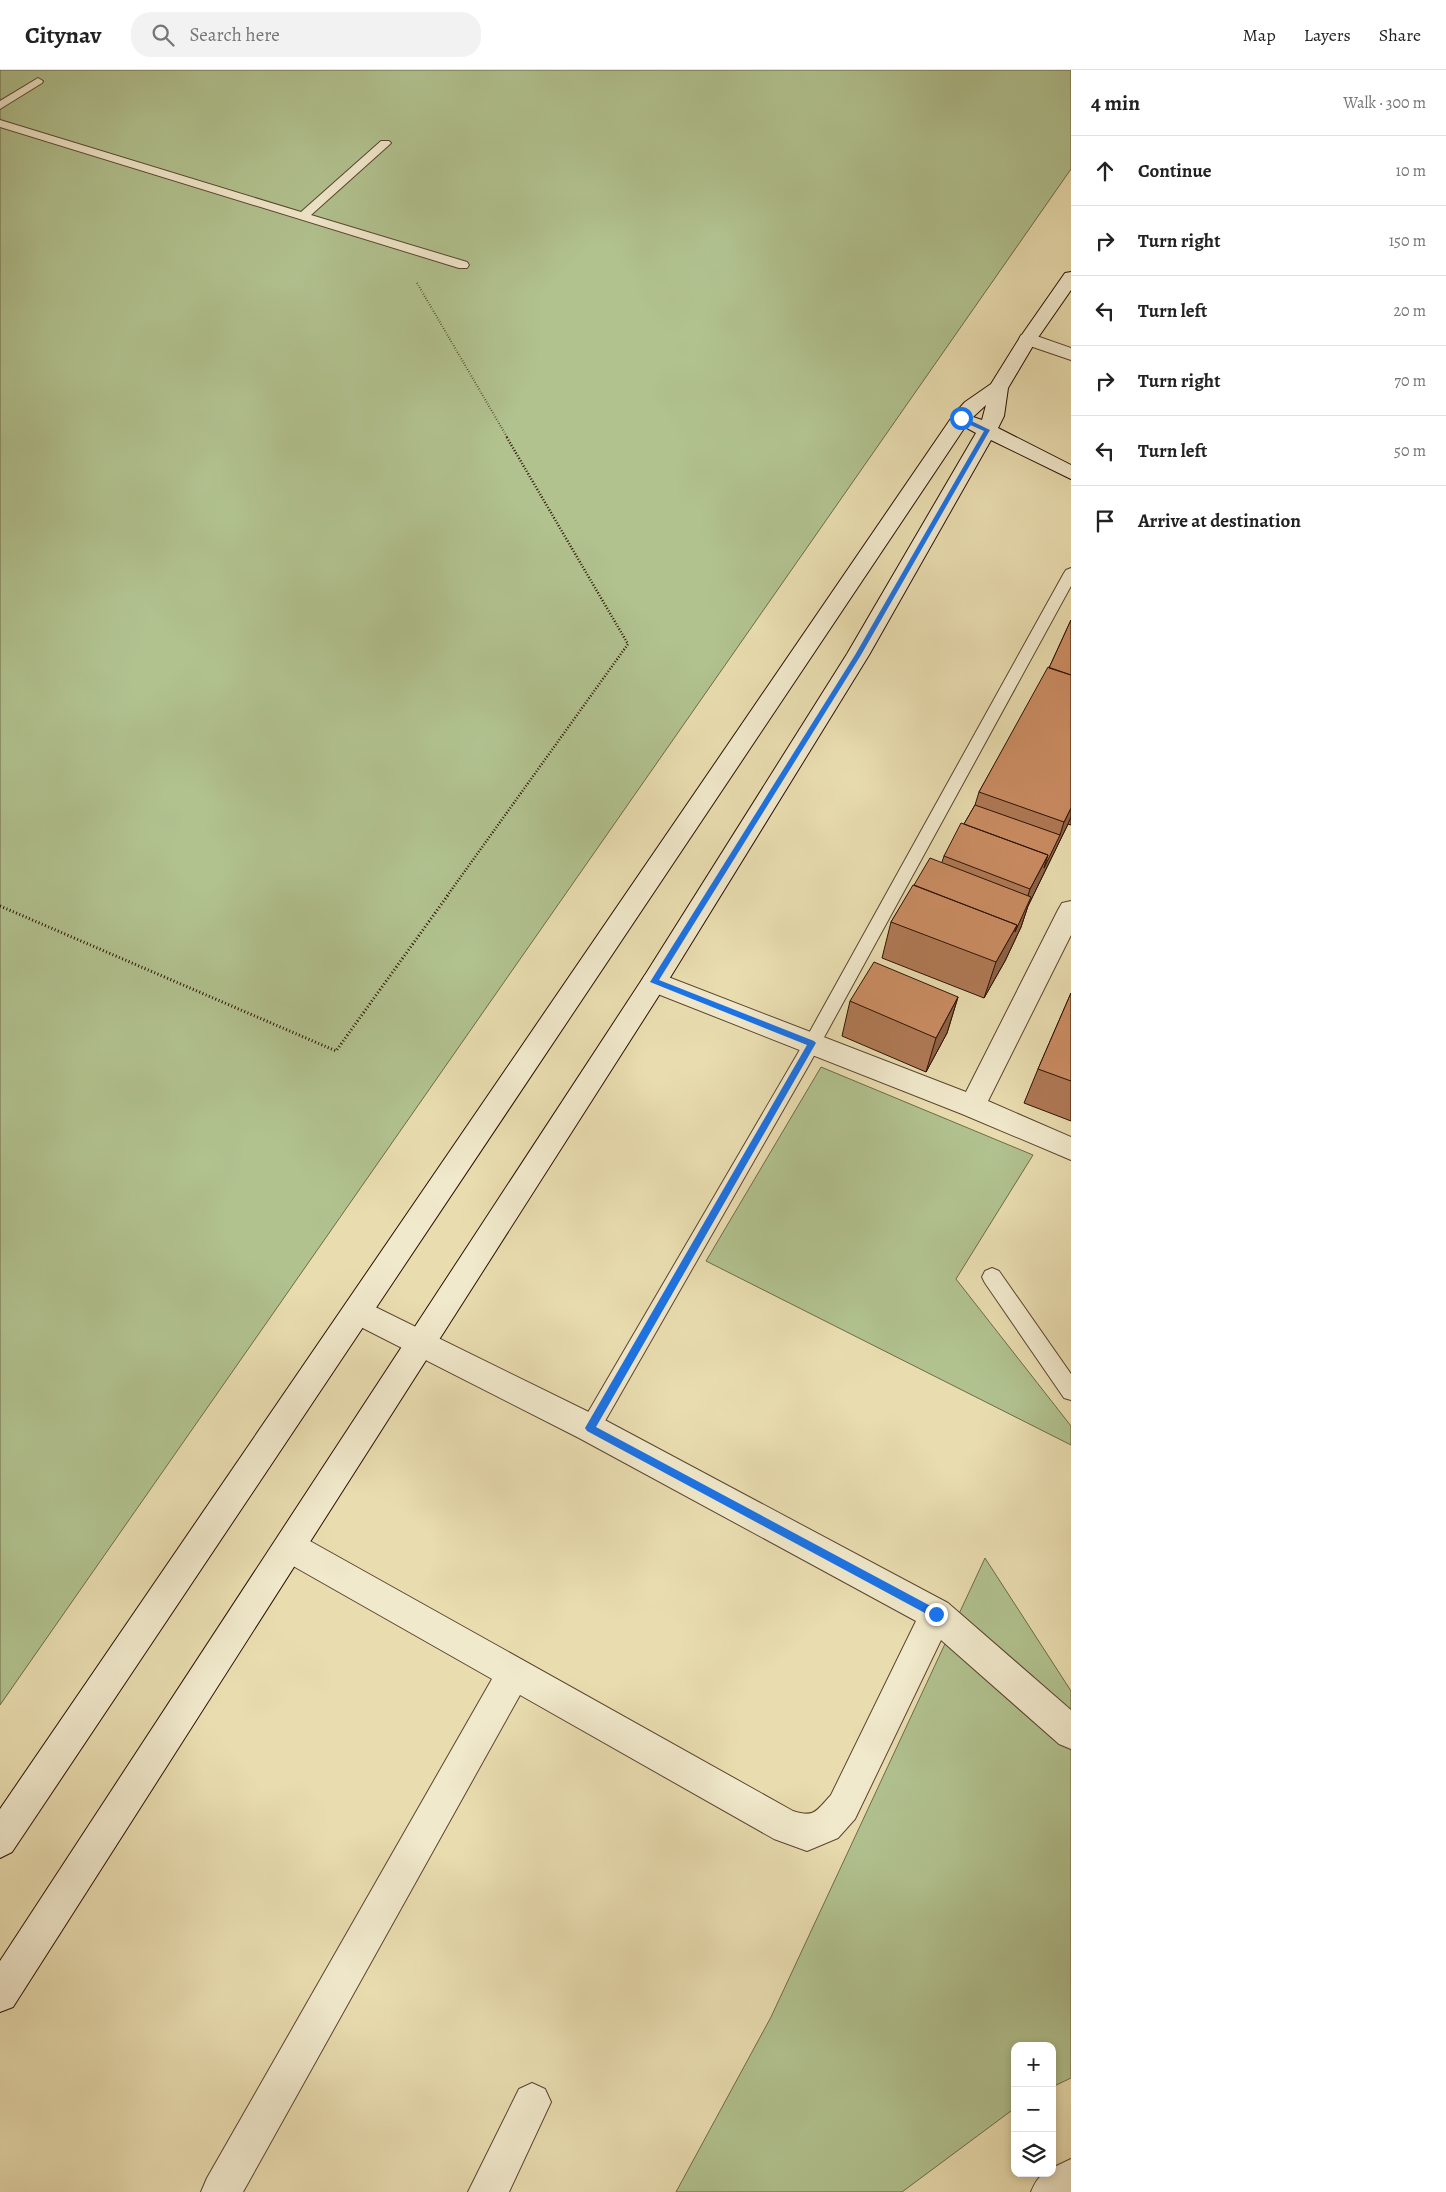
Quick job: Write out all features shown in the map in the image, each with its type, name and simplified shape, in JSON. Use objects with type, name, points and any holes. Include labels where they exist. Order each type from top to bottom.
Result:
[{"type":"street","points":[[0,1994],[654,982],[858,655],[991,423],[998,388],[1028,338],[1071,277]]},
{"type":"street","points":[[1028,338],[1071,354]]},
{"type":"street","points":[[0,1840],[967,412],[998,388]]},
{"type":"street","points":[[967,412],[991,423],[1071,473]]},
{"type":"street","points":[[991,423],[1045,439]]},
{"type":"street","points":[[972,1106],[1071,910]]},
{"type":"street","points":[[654,982],[972,1106],[1071,1149]]},
{"type":"street","points":[[357,1311],[590,1428],[936,1614],[1071,1732]]},
{"type":"street","points":[[290,1547],[786,1827],[807,1833],[826,1826],[843,1807],[936,1614]]},
{"type":"street","points":[[221,2192],[514,1673]]},
{"type":"street","points":[[488,2192],[532,2102]]},
{"type":"street","points":[[1051,2192],[1071,2179]]},
{"type":"lane","points":[[0,106],[38,81]]},
{"type":"lane","points":[[0,90],[18,95]]},
{"type":"lane","points":[[0,123],[463,265]]},
{"type":"lane","points":[[303,216],[385,143]]},
{"type":"lane","points":[[590,1428],[812,1043],[1071,573]]},
{"type":"lane","points":[[992,1277],[1071,1391]]},
{"type":"path","points":[[0,906],[336,1051],[628,644],[394,244]]},
{"type":"green space","points":[[0,70],[1071,70],[1071,169],[0,1705]]},
{"type":"green space","points":[[821,1067],[1033,1155],[956,1279],[1071,1426],[1071,1445],[706,1261]]},
{"type":"green space","points":[[985,1558],[1071,1691],[1071,2078],[1056,2085],[1056,2042],[1011,2042],[1011,2111],[902,2192],[676,2192],[771,2017]]},
{"type":"building","points":[[1071,620],[1071,675],[1049,668]]},
{"type":"building","points":[[1048,667],[1071,675],[1071,808],[1064,822],[979,792]]},
{"type":"building","points":[[975,805],[1060,835],[1044,868],[1048,855],[964,824]]},
{"type":"building","points":[[961,823],[1048,855],[1030,889],[944,856]]},
{"type":"building","points":[[930,858],[1031,897],[1015,932],[1017,925],[914,885]]},
{"type":"building","points":[[913,885],[1017,925],[996,962],[891,922]]},
{"type":"building","points":[[874,962],[958,997],[936,1038],[850,1001]]},
{"type":"building","points":[[1071,993],[1071,1081],[1038,1069]]},
{"type":"route","points":[[936,1614],[590,1428],[812,1043],[654,982],[858,655],[987,430],[961,418]]}]
